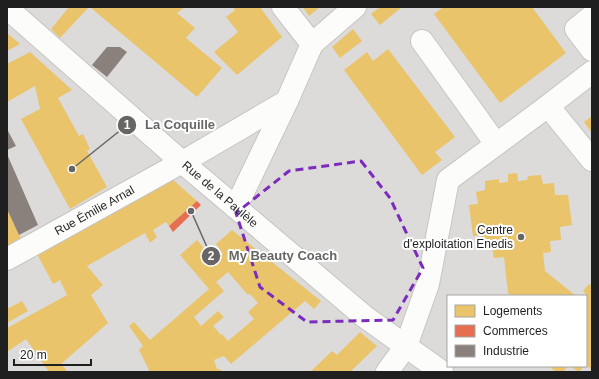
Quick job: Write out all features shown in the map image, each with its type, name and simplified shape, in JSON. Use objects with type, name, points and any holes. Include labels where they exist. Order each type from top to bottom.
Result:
[{"type":"street","points":[[283,7],[312,44]]},
{"type":"street","points":[[236,207],[288,101],[312,44],[355,7]]},
{"type":"street","name":"Rue de la Paulèle","points":[[7,8],[182,162],[365,317],[442,372]]},
{"type":"street","points":[[592,16],[576,29],[592,50]]},
{"type":"street","points":[[422,41],[496,144]]},
{"type":"street","points":[[387,372],[406,346],[428,284],[448,180],[592,72]]},
{"type":"street","name":"Rue Émilie Arnal","points":[[7,259],[182,162],[288,101]]},
{"type":"street","points":[[548,106],[592,160]]},
{"type":"highlighted area","points":[[361,161],[390,198],[423,268],[393,320],[307,322],[260,287],[236,213],[289,171]]},
{"type":"shaded area","points":[[7,7],[592,7],[592,372],[7,372]]},
{"type":"building: Logements","points":[[69,7],[89,7],[60,38],[51,29]]},
{"type":"building: Logements","points":[[90,7],[185,7],[177,13],[195,28],[186,38],[222,68],[197,97]]},
{"type":"building: Logements","points":[[233,7],[260,7],[282,37],[237,75],[214,52],[238,32],[226,17],[235,10]]},
{"type":"building: Logements","points":[[303,7],[320,7],[309,16]]},
{"type":"building: Logements","points":[[380,7],[402,7],[380,25],[371,14]]},
{"type":"building: Logements","points":[[443,7],[532,7],[566,53],[500,103],[434,14]]},
{"type":"building: Logements","points":[[353,29],[362,41],[340,58],[332,47]]},
{"type":"building: Logements","points":[[7,33],[20,44],[7,51]]},
{"type":"building: Logements","points":[[388,49],[455,137],[435,152],[442,160],[422,175],[344,70],[367,52],[373,61]]},
{"type":"building: Logements","points":[[30,52],[72,90],[58,98],[79,136],[83,134],[90,149],[87,151],[107,187],[70,209],[21,119],[40,109],[35,86],[7,102],[7,64]]},
{"type":"building: Logements","points":[[592,116],[592,133],[584,122]]},
{"type":"building: Logements","name":"Centre d'exploitation Enedis","points":[[517,173],[518,181],[527,180],[528,176],[541,175],[543,184],[554,183],[555,195],[568,195],[572,225],[560,227],[561,240],[550,241],[551,252],[543,253],[545,271],[575,295],[511,295],[508,293],[504,257],[494,258],[492,248],[484,248],[481,235],[473,236],[469,205],[478,204],[476,192],[485,190],[485,181],[499,179],[499,183],[508,182],[508,174]]},
{"type":"building: Logements","points":[[171,178],[197,201],[169,226],[166,222],[153,230],[157,237],[150,243],[145,233],[87,266],[103,285],[91,295],[108,323],[61,364],[68,372],[49,372],[26,339],[7,352],[7,328],[67,295],[60,280],[53,284],[36,252]]},
{"type":"building: Logements","points":[[7,209],[21,238],[7,246]]},
{"type":"building: Logements","points":[[232,230],[321,301],[314,309],[305,301],[231,364],[224,356],[214,360],[217,369],[223,372],[150,372],[139,350],[143,346],[129,326],[134,322],[150,340],[209,289],[180,255],[197,240],[215,261],[223,254],[216,244]],"holes":[[[228,272],[248,295],[250,294],[258,303],[248,312],[254,319],[228,341],[213,326],[224,317],[218,311],[201,326],[194,317],[224,291],[216,282]]]},
{"type":"building: Logements","points":[[589,284],[592,286],[592,370],[587,366],[587,295],[585,295],[586,294],[583,291]]},
{"type":"building: Logements","points":[[22,301],[28,311],[7,323],[7,309]]},
{"type":"building: Logements","points":[[360,332],[377,346],[350,372],[310,372],[332,351],[337,355]]},
{"type":"building: Logements","points":[[550,367],[567,367],[563,372],[556,372]]},
{"type":"building: Logements","points":[[572,367],[583,367],[579,372]]},
{"type":"building: Commerces","points":[[197,201],[201,205],[173,232],[169,226]]},
{"type":"building: Industrie","points":[[107,47],[120,47],[127,52],[107,77],[92,65]]},
{"type":"building: Industrie","points":[[7,129],[16,146],[7,150]]},
{"type":"building: Industrie","points":[[7,154],[38,225],[19,235],[7,209]]},
{"type":"place","name":"La Coquille","points":[[72,169]]},
{"type":"place","name":"My Beauty Coach","points":[[191,211]]},
{"type":"place","name":"Centre d'exploitation Enedis","points":[[521,237]]}]
